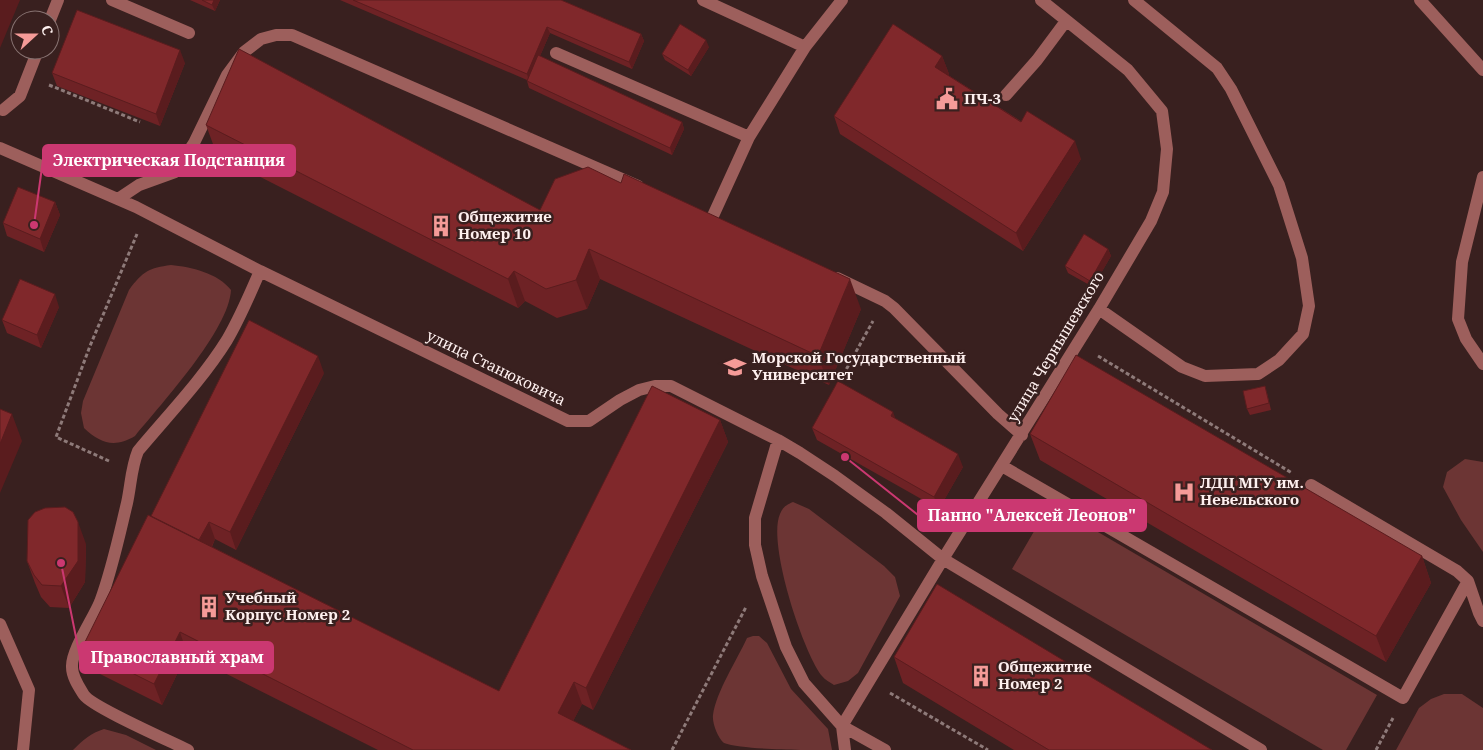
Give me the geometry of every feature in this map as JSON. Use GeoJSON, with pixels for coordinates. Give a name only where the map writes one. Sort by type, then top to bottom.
{"type":"FeatureCollection","features":[{"type":"Feature","properties":{"kind":"lane"},"geometry":{"type":"LineString","coordinates":[[112,0],[189,33]]}},
{"type":"Feature","properties":{"kind":"lane"},"geometry":{"type":"LineString","coordinates":[[703,0],[806,47]]}},
{"type":"Feature","properties":{"kind":"lane"},"geometry":{"type":"LineString","coordinates":[[712,218],[749,137],[806,47],[842,0]]}},
{"type":"Feature","properties":{"kind":"lane","name":"улица Чернышевского"},"geometry":{"type":"LineString","coordinates":[[842,726],[943,559],[1078,344],[1151,221],[1163,192],[1167,150],[1162,111],[1128,70],[1041,0]]}},
{"type":"Feature","properties":{"kind":"lane"},"geometry":{"type":"LineString","coordinates":[[1099,309],[1182,367],[1205,376],[1258,374],[1278,360],[1303,334],[1309,306],[1302,258],[1279,185],[1231,89],[1217,68],[1134,0]]}},
{"type":"Feature","properties":{"kind":"lane"},"geometry":{"type":"LineString","coordinates":[[1420,0],[1483,70]]}},
{"type":"Feature","properties":{"kind":"lane"},"geometry":{"type":"LineString","coordinates":[[1006,95],[1037,60],[1066,21]]}},
{"type":"Feature","properties":{"kind":"lane"},"geometry":{"type":"LineString","coordinates":[[118,199],[140,185],[175,172],[194,143],[227,75],[244,52],[261,39],[276,35],[292,35],[648,190]]}},
{"type":"Feature","properties":{"kind":"lane"},"geometry":{"type":"LineString","coordinates":[[556,53],[749,137]]}},
{"type":"Feature","properties":{"kind":"lane"},"geometry":{"type":"LineString","coordinates":[[3,110],[20,96],[34,60]]}},
{"type":"Feature","properties":{"kind":"lane","name":"улица Станюковича"},"geometry":{"type":"LineString","coordinates":[[0,148],[118,199],[260,271],[568,421],[589,421],[620,400],[640,390],[655,386],[671,386],[800,453],[886,513],[943,559],[1261,750]]}},
{"type":"Feature","properties":{"kind":"lane"},"geometry":{"type":"LineString","coordinates":[[1482,183],[1462,262],[1458,319],[1466,339],[1483,364]]}},
{"type":"Feature","properties":{"kind":"lane"},"geometry":{"type":"LineString","coordinates":[[188,750],[85,697],[72,668],[76,649],[100,602],[119,537],[132,464],[138,451],[226,341],[239,319],[260,271]]}},
{"type":"Feature","properties":{"kind":"lane"},"geometry":{"type":"LineString","coordinates":[[824,272],[885,301],[905,318],[998,414],[1022,434]]}},
{"type":"Feature","properties":{"kind":"lane"},"geometry":{"type":"LineString","coordinates":[[778,440],[755,518],[755,546],[762,576],[786,647],[804,683],[842,726],[885,750]]}},
{"type":"Feature","properties":{"kind":"lane"},"geometry":{"type":"LineString","coordinates":[[1002,466],[1403,698],[1468,580]]}},
{"type":"Feature","properties":{"kind":"lane"},"geometry":{"type":"LineString","coordinates":[[1311,485],[1457,571],[1468,580],[1478,613],[1483,621]]}},
{"type":"Feature","properties":{"kind":"lane"},"geometry":{"type":"LineString","coordinates":[[0,624],[29,690],[23,750]]}},
{"type":"Feature","properties":{"kind":"lane"},"geometry":{"type":"LineString","coordinates":[[842,726],[845,750]]}},
{"type":"Feature","properties":{"kind":"path"},"geometry":{"type":"LineString","coordinates":[[28,77],[140,122]]}},
{"type":"Feature","properties":{"kind":"path"},"geometry":{"type":"LineString","coordinates":[[132,471],[56,437],[90,346],[147,213]]}},
{"type":"Feature","properties":{"kind":"path"},"geometry":{"type":"LineString","coordinates":[[836,387],[885,301]]}},
{"type":"Feature","properties":{"kind":"path"},"geometry":{"type":"LineString","coordinates":[[1078,344],[1311,485]]}},
{"type":"Feature","properties":{"kind":"path"},"geometry":{"type":"LineString","coordinates":[[672,750],[762,576]]}},
{"type":"Feature","properties":{"kind":"path"},"geometry":{"type":"LineString","coordinates":[[870,682],[988,750]]}},
{"type":"Feature","properties":{"kind":"path"},"geometry":{"type":"LineString","coordinates":[[1376,750],[1403,698]]}},
{"type":"Feature","properties":{"kind":"shaded area"},"geometry":{"type":"Polygon","coordinates":[[[171,265],[204,272],[226,284],[231,290],[227,306],[219,325],[207,345],[177,386],[135,436],[115,443],[102,441],[84,428],[81,413],[83,401],[129,290],[138,278],[152,269],[171,265]]]}},
{"type":"Feature","properties":{"kind":"shaded area"},"geometry":{"type":"Polygon","coordinates":[[[1465,459],[1483,462],[1483,552],[1461,520],[1443,487],[1447,472],[1465,459]]]}},
{"type":"Feature","properties":{"kind":"shaded area"},"geometry":{"type":"Polygon","coordinates":[[[793,502],[809,509],[884,566],[895,577],[900,596],[858,673],[848,681],[834,685],[822,676],[814,663],[797,622],[783,572],[778,548],[777,528],[782,510],[793,502]]]}},
{"type":"Feature","properties":{"kind":"shaded area"},"geometry":{"type":"Polygon","coordinates":[[[1050,504],[1377,695],[1346,750],[1323,750],[1012,569],[1050,504]]]}},
{"type":"Feature","properties":{"kind":"shaded area"},"geometry":{"type":"Polygon","coordinates":[[[759,636],[767,643],[791,689],[828,729],[832,750],[745,747],[724,743],[720,738],[713,722],[718,696],[747,638],[759,636]]]}},
{"type":"Feature","properties":{"kind":"shaded area"},"geometry":{"type":"Polygon","coordinates":[[[1444,694],[1462,694],[1483,708],[1483,750],[1396,750],[1419,708],[1431,699],[1444,694]]]}},
{"type":"Feature","properties":{"kind":"shaded area"},"geometry":{"type":"Polygon","coordinates":[[[104,729],[126,735],[156,750],[73,750],[87,737],[104,729]]]}},
{"type":"Feature","properties":{"kind":"building"},"geometry":{"type":"Polygon","coordinates":[[[202,0],[214,0],[212,5],[202,0]]]}},
{"type":"Feature","properties":{"kind":"building"},"geometry":{"type":"Polygon","coordinates":[[[353,0],[561,0],[641,34],[629,62],[547,27],[527,74],[353,0]]]}},
{"type":"Feature","properties":{"kind":"building"},"geometry":{"type":"Polygon","coordinates":[[[77,10],[180,50],[156,114],[52,73],[57,60],[60,60],[60,53],[77,10]]]}},
{"type":"Feature","properties":{"kind":"building"},"geometry":{"type":"Polygon","coordinates":[[[680,24],[706,40],[688,70],[662,54],[680,24]]]}},
{"type":"Feature","properties":{"kind":"building"},"geometry":{"type":"Polygon","coordinates":[[[893,24],[942,56],[935,67],[1021,122],[1027,111],[1075,141],[1016,233],[834,116],[893,24]]]}},
{"type":"Feature","properties":{"kind":"building","name":"Общежитие Номер 10"},"geometry":{"type":"Polygon","coordinates":[[[239,49],[540,210],[555,179],[588,167],[621,183],[624,174],[850,279],[818,356],[589,249],[576,280],[546,289],[514,271],[508,279],[206,125],[239,49]]]}},
{"type":"Feature","properties":{"kind":"building"},"geometry":{"type":"Polygon","coordinates":[[[538,55],[682,122],[670,148],[527,81],[538,55]]]}},
{"type":"Feature","properties":{"kind":"building"},"geometry":{"type":"Polygon","coordinates":[[[18,187],[55,202],[40,239],[3,223],[18,187]]]}},
{"type":"Feature","properties":{"kind":"building"},"geometry":{"type":"Polygon","coordinates":[[[1084,234],[1108,249],[1090,281],[1065,266],[1084,234]]]}},
{"type":"Feature","properties":{"kind":"building"},"geometry":{"type":"Polygon","coordinates":[[[20,279],[55,294],[37,335],[2,320],[20,279]]]}},
{"type":"Feature","properties":{"kind":"building","name":"Учебный Корпус Номер 2"},"geometry":{"type":"Polygon","coordinates":[[[249,320],[318,356],[230,532],[209,522],[199,540],[151,516],[249,320]]]}},
{"type":"Feature","properties":{"kind":"building","name":"ЛДЦ МГУ им. Невельского"},"geometry":{"type":"Polygon","coordinates":[[[1076,355],[1422,556],[1376,636],[1030,434],[1076,355]]]}},
{"type":"Feature","properties":{"kind":"building"},"geometry":{"type":"Polygon","coordinates":[[[838,381],[893,412],[891,416],[958,454],[934,497],[812,428],[838,381]]]}},
{"type":"Feature","properties":{"kind":"building","name":"Учебный Корпус Номер 2"},"geometry":{"type":"Polygon","coordinates":[[[652,386],[720,420],[586,688],[574,682],[558,713],[631,750],[413,750],[180,632],[154,684],[82,648],[148,515],[499,691],[652,386]]]}},
{"type":"Feature","properties":{"kind":"building"},"geometry":{"type":"Polygon","coordinates":[[[1265,386],[1269,403],[1247,409],[1243,391],[1265,386]]]}},
{"type":"Feature","properties":{"kind":"building"},"geometry":{"type":"Polygon","coordinates":[[[0,409],[12,414],[0,444],[0,409]]]}},
{"type":"Feature","properties":{"kind":"building"},"geometry":{"type":"Polygon","coordinates":[[[65,507],[73,512],[78,522],[78,561],[61,586],[42,585],[27,561],[28,520],[35,512],[45,508],[65,507]]]}},
{"type":"Feature","properties":{"kind":"building","name":"Общежитие Номер 2"},"geometry":{"type":"Polygon","coordinates":[[[937,584],[1212,750],[1049,750],[894,657],[937,584]]]}},
{"type":"Feature","properties":{"kind":"place","name":"ПЧ-3"},"geometry":{"type":"Point","coordinates":[947,99]}},
{"type":"Feature","properties":{"kind":"place","name":"Электрическая Подстанция"},"geometry":{"type":"Point","coordinates":[34,225]}},
{"type":"Feature","properties":{"kind":"place","name":"Общежитие Номер 10"},"geometry":{"type":"Point","coordinates":[441,226]}},
{"type":"Feature","properties":{"kind":"place","name":"Морской Государственный Университет"},"geometry":{"type":"Point","coordinates":[735,367]}},
{"type":"Feature","properties":{"kind":"place","name":"Панно \"Алексей Леонов\""},"geometry":{"type":"Point","coordinates":[845,457]}},
{"type":"Feature","properties":{"kind":"place","name":"ЛДЦ МГУ им. Невельского"},"geometry":{"type":"Point","coordinates":[1184,492]}},
{"type":"Feature","properties":{"kind":"place","name":"Православный храм"},"geometry":{"type":"Point","coordinates":[61,563]}},
{"type":"Feature","properties":{"kind":"place","name":"Учебный Корпус Номер 2"},"geometry":{"type":"Point","coordinates":[209,607]}},
{"type":"Feature","properties":{"kind":"place","name":"Общежитие Номер 2"},"geometry":{"type":"Point","coordinates":[981,676]}}]}
